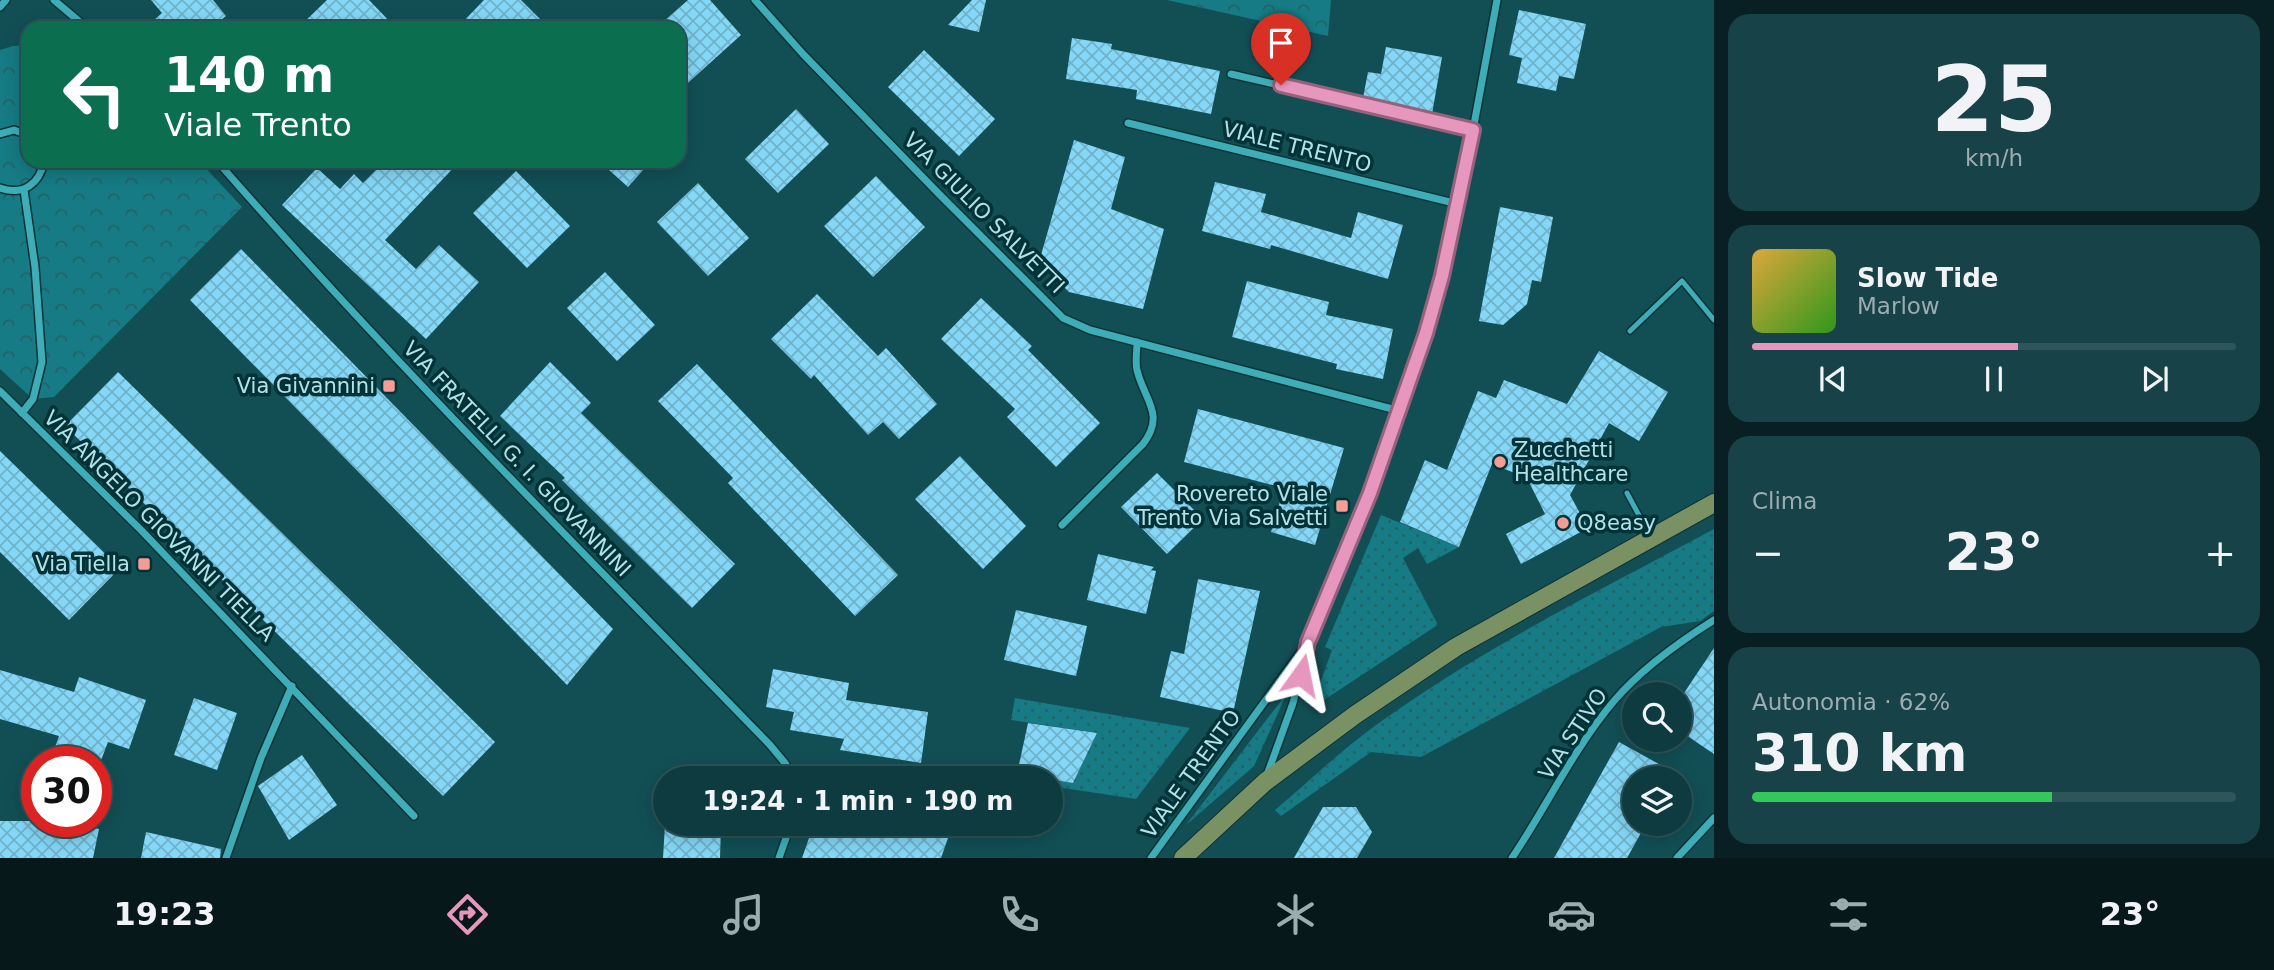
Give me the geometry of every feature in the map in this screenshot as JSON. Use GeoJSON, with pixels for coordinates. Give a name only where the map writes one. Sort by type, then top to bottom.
{"type":"FeatureCollection","features":[{"type":"Feature","properties":{"kind":"main road"},"geometry":{"type":"LineString","coordinates":[[1183,858],[1265,782],[1355,715],[1456,647],[1714,503]]}},
{"type":"Feature","properties":{"kind":"street"},"geometry":{"type":"LineString","coordinates":[[0,8],[6,0]]}},
{"type":"Feature","properties":{"kind":"street"},"geometry":{"type":"LineString","coordinates":[[54,0],[79,21]]}},
{"type":"Feature","properties":{"kind":"street","name":"VIA GIULIO SALVETTI"},"geometry":{"type":"LineString","coordinates":[[755,0],[803,54],[1063,318],[1090,330],[1400,411]]}},
{"type":"Feature","properties":{"kind":"street","name":"VIALE TRENTO"},"geometry":{"type":"LineString","coordinates":[[1265,782],[1293,703],[1308,642],[1370,493],[1435,306],[1473,130],[1497,0]]}},
{"type":"Feature","properties":{"kind":"street"},"geometry":{"type":"LineString","coordinates":[[1231,74],[1473,130]]}},
{"type":"Feature","properties":{"kind":"street","name":"VIALE TRENTO"},"geometry":{"type":"LineString","coordinates":[[1128,123],[1458,204]]}},
{"type":"Feature","properties":{"kind":"street"},"geometry":{"type":"LineString","coordinates":[[0,134],[14,131],[21,133]]}},
{"type":"Feature","properties":{"kind":"street"},"geometry":{"type":"LineString","coordinates":[[0,188],[24,190],[37,181],[43,168]]}},
{"type":"Feature","properties":{"kind":"street","name":"VIA FRATELLI G. I. GIOVANNINI"},"geometry":{"type":"LineString","coordinates":[[223,168],[304,261],[482,451],[770,745],[787,766]]}},
{"type":"Feature","properties":{"kind":"street"},"geometry":{"type":"LineString","coordinates":[[22,413],[33,399],[42,362],[35,267],[24,190]]}},
{"type":"Feature","properties":{"kind":"street"},"geometry":{"type":"LineString","coordinates":[[1062,525],[1151,433],[1154,419],[1152,407],[1136,367],[1138,342]]}},
{"type":"Feature","properties":{"kind":"street","name":"VIA ANGELO GIOVANNI TIELLA"},"geometry":{"type":"LineString","coordinates":[[0,391],[141,530],[414,816]]}},
{"type":"Feature","properties":{"kind":"street","name":"VIA STIVO"},"geometry":{"type":"LineString","coordinates":[[1512,858],[1614,700],[1667,653],[1714,620]]}},
{"type":"Feature","properties":{"kind":"street","name":"VIALE TRENTO"},"geometry":{"type":"LineString","coordinates":[[1151,858],[1308,642]]}},
{"type":"Feature","properties":{"kind":"street"},"geometry":{"type":"LineString","coordinates":[[226,858],[261,758],[292,686]]}},
{"type":"Feature","properties":{"kind":"street"},"geometry":{"type":"LineString","coordinates":[[1677,858],[1714,818]]}},
{"type":"Feature","properties":{"kind":"street"},"geometry":{"type":"LineString","coordinates":[[779,858],[787,836]]}},
{"type":"Feature","properties":{"kind":"lane"},"geometry":{"type":"LineString","coordinates":[[1630,331],[1682,281],[1714,320]]}},
{"type":"Feature","properties":{"kind":"lane"},"geometry":{"type":"LineString","coordinates":[[1627,493],[1652,538]]}},
{"type":"Feature","properties":{"kind":"green space"},"geometry":{"type":"Polygon","coordinates":[[[1167,0],[1331,0],[1328,36],[1167,0]]]}},
{"type":"Feature","properties":{"kind":"green space"},"geometry":{"type":"Polygon","coordinates":[[[21,45],[21,168],[206,168],[242,207],[54,397],[33,399],[0,369],[0,50],[21,45]]]}},
{"type":"Feature","properties":{"kind":"green space"},"geometry":{"type":"Polygon","coordinates":[[[1381,515],[1459,547],[1427,564],[1418,548],[1403,558],[1437,623],[1321,702],[1315,697],[1332,650],[1325,647],[1381,515]]]}},
{"type":"Feature","properties":{"kind":"green space"},"geometry":{"type":"Polygon","coordinates":[[[1714,529],[1714,611],[1700,621],[1661,627],[1421,757],[1371,752],[1281,816],[1275,810],[1368,731],[1451,675],[1538,624],[1714,529]]]}},
{"type":"Feature","properties":{"kind":"green space"},"geometry":{"type":"Polygon","coordinates":[[[1287,693],[1254,766],[1186,825],[1287,693]]]}},
{"type":"Feature","properties":{"kind":"green space"},"geometry":{"type":"Polygon","coordinates":[[[1015,698],[1190,728],[1136,799],[1063,788],[1063,781],[1073,783],[1097,733],[1011,720],[1015,698]]]}},
{"type":"Feature","properties":{"kind":"building"},"geometry":{"type":"Polygon","coordinates":[[[151,0],[213,0],[226,16],[220,21],[153,21],[162,13],[151,0]]]}},
{"type":"Feature","properties":{"kind":"building"},"geometry":{"type":"Polygon","coordinates":[[[327,0],[369,0],[389,21],[305,21],[327,0]]]}},
{"type":"Feature","properties":{"kind":"building"},"geometry":{"type":"Polygon","coordinates":[[[484,0],[521,0],[542,21],[464,21],[484,0]]]}},
{"type":"Feature","properties":{"kind":"building"},"geometry":{"type":"Polygon","coordinates":[[[688,0],[710,0],[741,35],[686,85],[686,21],[664,21],[688,0]]]}},
{"type":"Feature","properties":{"kind":"building"},"geometry":{"type":"Polygon","coordinates":[[[972,0],[986,0],[979,32],[948,25],[972,0]]]}},
{"type":"Feature","properties":{"kind":"building"},"geometry":{"type":"Polygon","coordinates":[[[1519,10],[1586,24],[1574,79],[1559,76],[1556,91],[1517,83],[1522,58],[1509,55],[1519,10]]]}},
{"type":"Feature","properties":{"kind":"building"},"geometry":{"type":"Polygon","coordinates":[[[1072,38],[1112,44],[1111,49],[1220,71],[1211,114],[1136,99],[1137,90],[1066,79],[1072,38]]]}},
{"type":"Feature","properties":{"kind":"building"},"geometry":{"type":"Polygon","coordinates":[[[1386,47],[1442,57],[1432,114],[1363,98],[1368,72],[1381,74],[1386,47]]]}},
{"type":"Feature","properties":{"kind":"building"},"geometry":{"type":"Polygon","coordinates":[[[924,50],[995,119],[959,156],[888,87],[924,50]]]}},
{"type":"Feature","properties":{"kind":"building"},"geometry":{"type":"Polygon","coordinates":[[[796,109],[829,144],[778,193],[745,159],[796,109]]]}},
{"type":"Feature","properties":{"kind":"building"},"geometry":{"type":"Polygon","coordinates":[[[1074,140],[1125,157],[1111,209],[1164,229],[1143,309],[1069,292],[1039,262],[1074,140]]]}},
{"type":"Feature","properties":{"kind":"building"},"geometry":{"type":"Polygon","coordinates":[[[317,168],[340,189],[354,174],[363,183],[378,168],[453,168],[385,240],[416,269],[439,245],[479,282],[426,339],[282,205],[317,168]]]}},
{"type":"Feature","properties":{"kind":"building"},"geometry":{"type":"Polygon","coordinates":[[[607,168],[645,168],[628,187],[607,168]]]}},
{"type":"Feature","properties":{"kind":"building"},"geometry":{"type":"Polygon","coordinates":[[[516,171],[570,226],[527,268],[473,213],[516,171]]]}},
{"type":"Feature","properties":{"kind":"building"},"geometry":{"type":"Polygon","coordinates":[[[876,176],[925,227],[873,277],[824,226],[876,176]]]}},
{"type":"Feature","properties":{"kind":"building"},"geometry":{"type":"Polygon","coordinates":[[[1215,182],[1266,194],[1261,212],[1351,238],[1358,212],[1403,225],[1388,279],[1271,245],[1270,249],[1202,231],[1215,182]]]}},
{"type":"Feature","properties":{"kind":"building"},"geometry":{"type":"Polygon","coordinates":[[[698,183],[749,238],[708,276],[657,222],[698,183]]]}},
{"type":"Feature","properties":{"kind":"building"},"geometry":{"type":"Polygon","coordinates":[[[1500,207],[1553,217],[1541,282],[1532,280],[1527,304],[1503,325],[1479,321],[1500,207]]]}},
{"type":"Feature","properties":{"kind":"building"},"geometry":{"type":"Polygon","coordinates":[[[241,249],[613,629],[567,685],[190,300],[241,249]]]}},
{"type":"Feature","properties":{"kind":"building"},"geometry":{"type":"Polygon","coordinates":[[[605,272],[655,325],[617,361],[567,308],[605,272]]]}},
{"type":"Feature","properties":{"kind":"building"},"geometry":{"type":"Polygon","coordinates":[[[1247,281],[1329,302],[1326,315],[1393,329],[1383,379],[1336,369],[1337,364],[1232,337],[1247,281]]]}},
{"type":"Feature","properties":{"kind":"building"},"geometry":{"type":"Polygon","coordinates":[[[817,294],[878,356],[886,348],[937,404],[899,439],[883,422],[868,435],[814,375],[811,379],[771,339],[817,294]]]}},
{"type":"Feature","properties":{"kind":"building"},"geometry":{"type":"Polygon","coordinates":[[[981,298],[1032,346],[1028,350],[1100,423],[1056,467],[1007,417],[1015,409],[941,339],[981,298]]]}},
{"type":"Feature","properties":{"kind":"building"},"geometry":{"type":"Polygon","coordinates":[[[1599,351],[1668,392],[1639,441],[1609,423],[1570,495],[1588,528],[1521,564],[1506,534],[1545,514],[1527,478],[1492,464],[1459,547],[1400,522],[1425,460],[1447,470],[1478,391],[1496,398],[1504,380],[1567,404],[1599,351]]]}},
{"type":"Feature","properties":{"kind":"building"},"geometry":{"type":"Polygon","coordinates":[[[550,362],[591,403],[581,413],[735,564],[692,608],[562,480],[565,478],[500,416],[550,362]]]}},
{"type":"Feature","properties":{"kind":"building"},"geometry":{"type":"Polygon","coordinates":[[[697,364],[898,575],[855,616],[728,483],[733,478],[658,401],[697,364]]]}},
{"type":"Feature","properties":{"kind":"building"},"geometry":{"type":"Polygon","coordinates":[[[118,372],[495,742],[443,796],[65,426],[118,372]]]}},
{"type":"Feature","properties":{"kind":"building"},"geometry":{"type":"Polygon","coordinates":[[[1198,409],[1344,448],[1315,545],[1271,532],[1284,488],[1184,462],[1198,409]]]}},
{"type":"Feature","properties":{"kind":"building"},"geometry":{"type":"Polygon","coordinates":[[[0,451],[120,568],[69,620],[0,552],[0,451]]]}},
{"type":"Feature","properties":{"kind":"building"},"geometry":{"type":"Polygon","coordinates":[[[960,456],[1026,526],[983,569],[915,499],[960,456]]]}},
{"type":"Feature","properties":{"kind":"building"},"geometry":{"type":"Polygon","coordinates":[[[1157,473],[1203,519],[1167,554],[1121,507],[1157,473]]]}},
{"type":"Feature","properties":{"kind":"building"},"geometry":{"type":"Polygon","coordinates":[[[1098,554],[1154,567],[1151,570],[1156,571],[1146,614],[1087,600],[1098,554]]]}},
{"type":"Feature","properties":{"kind":"building"},"geometry":{"type":"Polygon","coordinates":[[[1198,579],[1260,591],[1233,713],[1160,697],[1171,651],[1184,654],[1198,579]]]}},
{"type":"Feature","properties":{"kind":"building"},"geometry":{"type":"Polygon","coordinates":[[[1016,610],[1087,626],[1076,676],[1004,660],[1016,610]]]}},
{"type":"Feature","properties":{"kind":"building"},"geometry":{"type":"Polygon","coordinates":[[[1714,648],[1714,754],[1692,739],[1691,682],[1714,648]]]}},
{"type":"Feature","properties":{"kind":"building"},"geometry":{"type":"Polygon","coordinates":[[[773,669],[849,683],[846,700],[928,712],[921,763],[840,750],[844,739],[790,730],[794,712],[766,707],[773,669]]]}},
{"type":"Feature","properties":{"kind":"building"},"geometry":{"type":"Polygon","coordinates":[[[0,670],[74,692],[79,677],[146,700],[129,749],[108,742],[106,746],[55,746],[59,736],[0,719],[0,670]]]}},
{"type":"Feature","properties":{"kind":"building"},"geometry":{"type":"Polygon","coordinates":[[[194,698],[237,713],[217,770],[174,755],[194,698]]]}},
{"type":"Feature","properties":{"kind":"building"},"geometry":{"type":"Polygon","coordinates":[[[1028,723],[1097,733],[1073,783],[1063,781],[1063,766],[1019,766],[1028,723]]]}},
{"type":"Feature","properties":{"kind":"building"},"geometry":{"type":"Polygon","coordinates":[[[1619,742],[1622,744],[1622,752],[1637,752],[1662,766],[1622,766],[1622,836],[1639,836],[1627,858],[1554,858],[1619,742]]]}},
{"type":"Feature","properties":{"kind":"building"},"geometry":{"type":"Polygon","coordinates":[[[302,755],[337,805],[289,840],[258,786],[302,755]]]}},
{"type":"Feature","properties":{"kind":"building"},"geometry":{"type":"Polygon","coordinates":[[[1323,807],[1356,807],[1372,832],[1357,858],[1294,858],[1323,807]]]}},
{"type":"Feature","properties":{"kind":"building"},"geometry":{"type":"Polygon","coordinates":[[[0,821],[21,821],[21,837],[97,837],[93,858],[0,858],[0,821]]]}},
{"type":"Feature","properties":{"kind":"building"},"geometry":{"type":"Polygon","coordinates":[[[146,832],[221,849],[220,858],[141,858],[146,832]]]}},
{"type":"Feature","properties":{"kind":"building"},"geometry":{"type":"Polygon","coordinates":[[[664,836],[721,836],[720,858],[663,858],[664,836]]]}},
{"type":"Feature","properties":{"kind":"building"},"geometry":{"type":"Polygon","coordinates":[[[810,836],[949,836],[941,858],[802,858],[810,836]]]}},
{"type":"Feature","properties":{"kind":"place","name":"Via Givannini"},"geometry":{"type":"Point","coordinates":[389,386]}},
{"type":"Feature","properties":{"kind":"place","name":"Zucchetti Healthcare"},"geometry":{"type":"Point","coordinates":[1500,462]}},
{"type":"Feature","properties":{"kind":"place","name":"Rovereto Viale Trento Via Salvetti"},"geometry":{"type":"Point","coordinates":[1342,506]}},
{"type":"Feature","properties":{"kind":"place","name":"Q8easy"},"geometry":{"type":"Point","coordinates":[1563,523]}},
{"type":"Feature","properties":{"kind":"place","name":"Via Tiella"},"geometry":{"type":"Point","coordinates":[144,564]}},
{"type":"Feature","properties":{"kind":"route"},"geometry":{"type":"LineString","coordinates":[[1281,85],[1473,130],[1435,306],[1370,493],[1308,642],[1301,675]]}}]}
